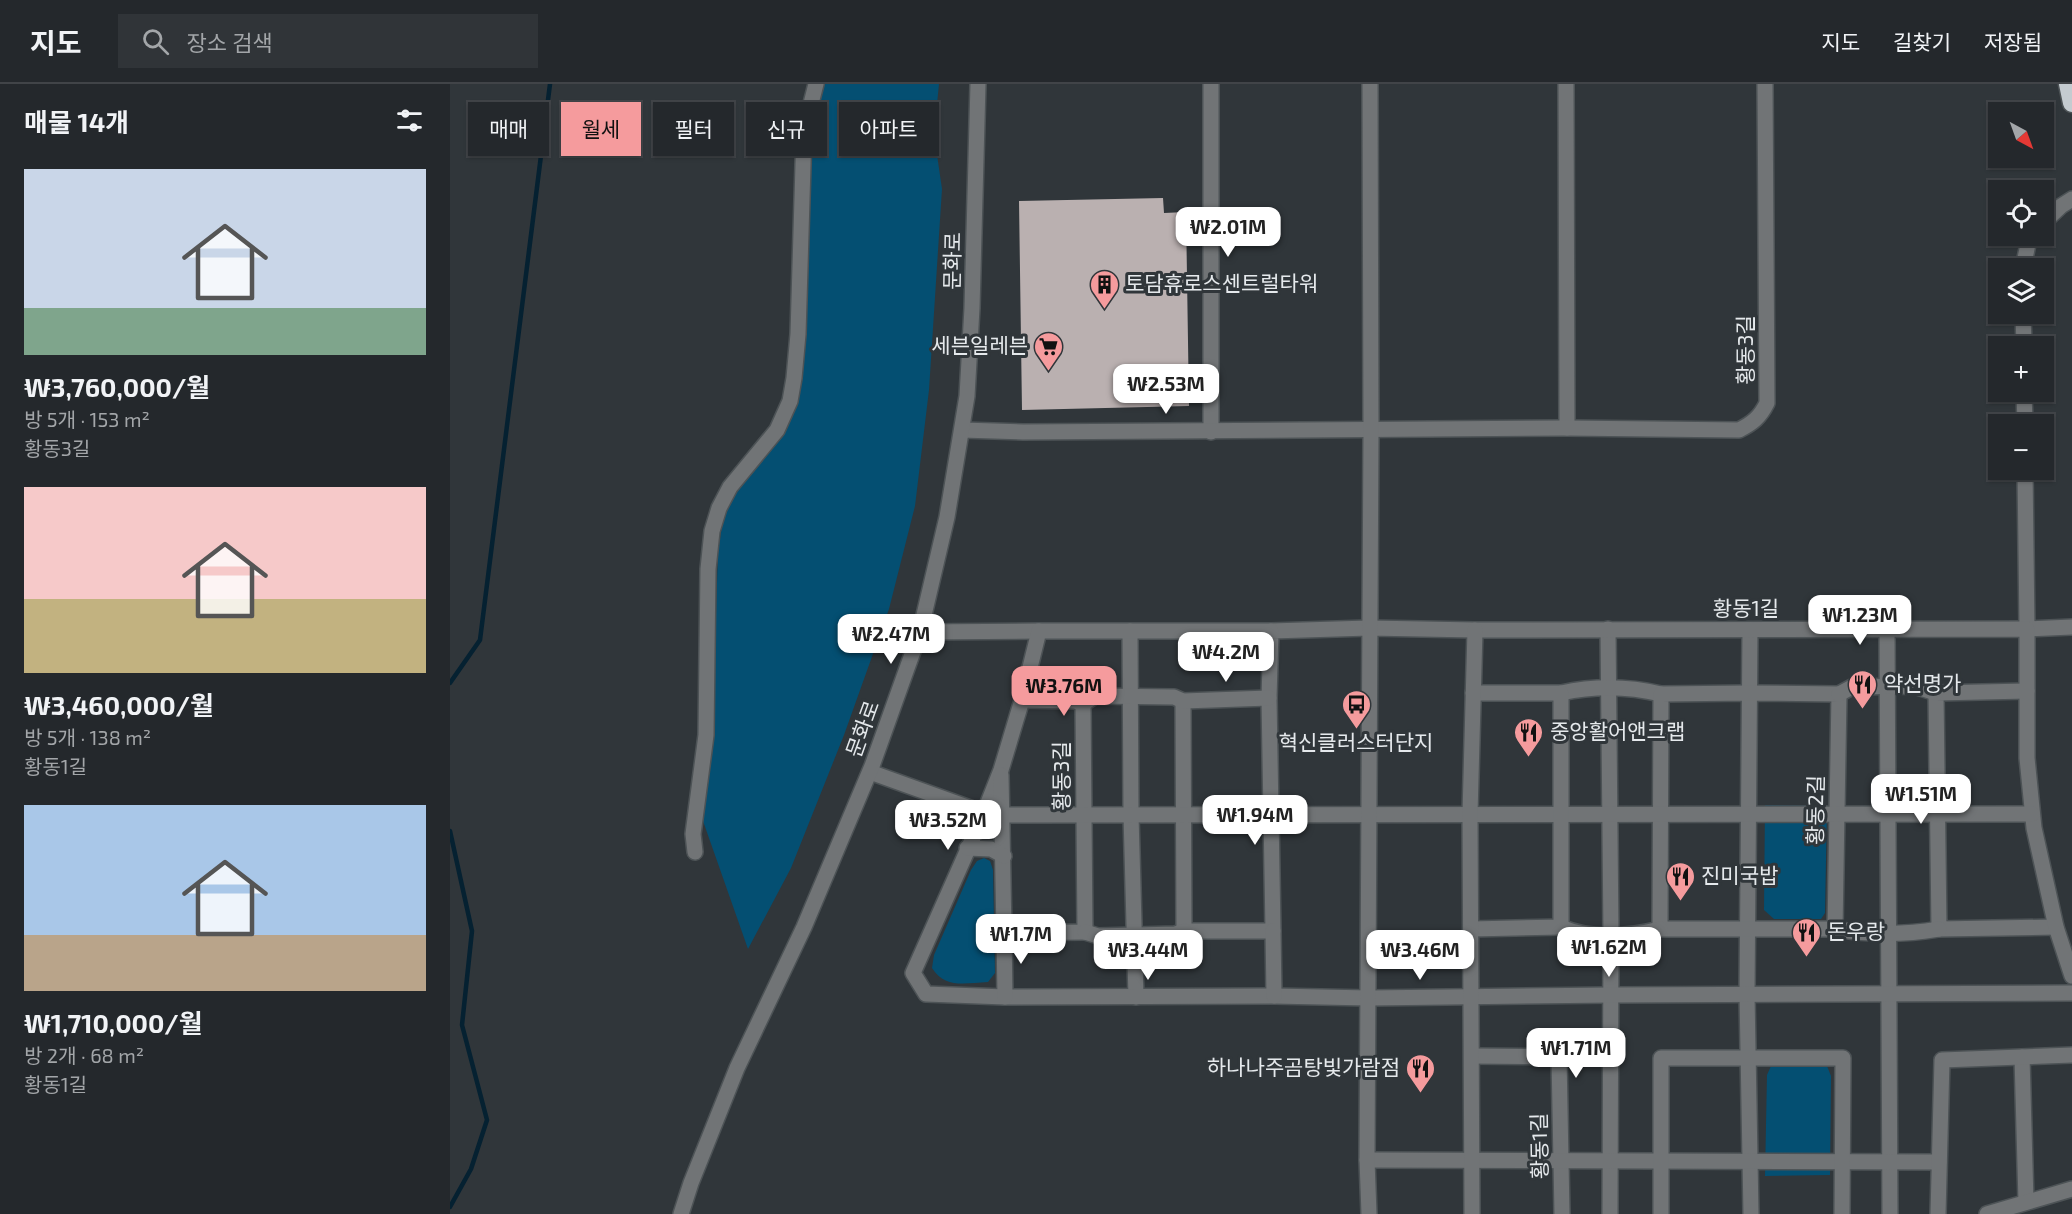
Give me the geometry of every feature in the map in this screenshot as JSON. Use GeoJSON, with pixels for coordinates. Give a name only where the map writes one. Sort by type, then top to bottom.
{"type":"FeatureCollection","features":[{"type":"Feature","properties":{"kind":"highway"},"geometry":{"type":"LineString","coordinates":[[2068,84],[2072,103]]}},
{"type":"Feature","properties":{"kind":"street"},"geometry":{"type":"LineString","coordinates":[[695,852],[693,834],[706,735],[708,568],[712,531],[719,508],[730,487],[777,430],[790,401],[798,334],[804,131],[816,84]]}},
{"type":"Feature","properties":{"kind":"street","name":"문화로"},"geometry":{"type":"LineString","coordinates":[[681,1214],[737,1068],[804,927],[870,772],[920,632],[947,516],[968,396],[978,84]]}},
{"type":"Feature","properties":{"kind":"street"},"geometry":{"type":"LineString","coordinates":[[1211,84],[1211,432]]}},
{"type":"Feature","properties":{"kind":"street"},"geometry":{"type":"LineString","coordinates":[[1369,1214],[1367,1160],[1368,628],[1371,431],[1370,84]]}},
{"type":"Feature","properties":{"kind":"street"},"geometry":{"type":"LineString","coordinates":[[1566,84],[1567,428]]}},
{"type":"Feature","properties":{"kind":"street","name":"황동3길"},"geometry":{"type":"LineString","coordinates":[[962,430],[1023,432],[1567,428],[1739,430],[1761,415],[1767,403],[1765,84]]}},
{"type":"Feature","properties":{"kind":"street"},"geometry":{"type":"LineString","coordinates":[[2054,214],[2072,199]]}},
{"type":"Feature","properties":{"kind":"street"},"geometry":{"type":"LineString","coordinates":[[2025,480],[2027,758],[2032,814],[2056,927],[2072,976]]}},
{"type":"Feature","properties":{"kind":"street","name":"황동1길"},"geometry":{"type":"LineString","coordinates":[[1368,628],[1750,630],[2072,627]]}},
{"type":"Feature","properties":{"kind":"street"},"geometry":{"type":"LineString","coordinates":[[920,632],[1270,631],[1368,628]]}},
{"type":"Feature","properties":{"kind":"street"},"geometry":{"type":"LineString","coordinates":[[1608,629],[1611,935],[1610,1214]]}},
{"type":"Feature","properties":{"kind":"street"},"geometry":{"type":"LineString","coordinates":[[1887,629],[1890,1214]]}},
{"type":"Feature","properties":{"kind":"street"},"geometry":{"type":"LineString","coordinates":[[1472,1214],[1470,814],[1475,630]]}},
{"type":"Feature","properties":{"kind":"street"},"geometry":{"type":"LineString","coordinates":[[1750,630],[1747,995],[1751,1214]]}},
{"type":"Feature","properties":{"kind":"street"},"geometry":{"type":"LineString","coordinates":[[1039,631],[1034,660],[1001,770],[913,973],[926,994],[1005,997],[1369,998],[1611,994],[2072,993]]}},
{"type":"Feature","properties":{"kind":"street"},"geometry":{"type":"LineString","coordinates":[[1130,631],[1131,815],[1136,997]]}},
{"type":"Feature","properties":{"kind":"street"},"geometry":{"type":"LineString","coordinates":[[1270,631],[1274,996]]}},
{"type":"Feature","properties":{"kind":"street"},"geometry":{"type":"LineString","coordinates":[[1473,693],[1560,693],[1580,689],[1638,688],[1661,694],[1839,694],[1852,687],[1914,686],[1936,693],[2027,691]]}},
{"type":"Feature","properties":{"kind":"street"},"geometry":{"type":"LineString","coordinates":[[1560,693],[1561,927]]}},
{"type":"Feature","properties":{"kind":"street"},"geometry":{"type":"LineString","coordinates":[[1936,693],[1939,929]]}},
{"type":"Feature","properties":{"kind":"street"},"geometry":{"type":"LineString","coordinates":[[1660,929],[1661,694]]}},
{"type":"Feature","properties":{"kind":"street","name":"황동2길"},"geometry":{"type":"LineString","coordinates":[[1835,929],[1839,694]]}},
{"type":"Feature","properties":{"kind":"street"},"geometry":{"type":"LineString","coordinates":[[1022,700],[1075,701],[1083,704],[1095,696],[1174,697],[1183,701],[1269,698]]}},
{"type":"Feature","properties":{"kind":"street"},"geometry":{"type":"LineString","coordinates":[[1183,701],[1184,932]]}},
{"type":"Feature","properties":{"kind":"street","name":"황동3길"},"geometry":{"type":"LineString","coordinates":[[1083,704],[1085,932]]}},
{"type":"Feature","properties":{"kind":"street"},"geometry":{"type":"LineString","coordinates":[[1001,770],[1005,997]]}},
{"type":"Feature","properties":{"kind":"street"},"geometry":{"type":"LineString","coordinates":[[870,772],[984,813]]}},
{"type":"Feature","properties":{"kind":"street"},"geometry":{"type":"LineString","coordinates":[[1003,815],[2032,814]]}},
{"type":"Feature","properties":{"kind":"street"},"geometry":{"type":"LineString","coordinates":[[967,848],[991,849],[1004,856]]}},
{"type":"Feature","properties":{"kind":"street"},"geometry":{"type":"LineString","coordinates":[[1471,929],[1561,927],[1576,934],[1611,935],[1660,929],[1835,929],[1862,934],[1915,933],[1939,929],[2056,927]]}},
{"type":"Feature","properties":{"kind":"street"},"geometry":{"type":"LineString","coordinates":[[1004,933],[1085,932],[1098,936],[1273,931]]}},
{"type":"Feature","properties":{"kind":"street"},"geometry":{"type":"LineString","coordinates":[[1938,1214],[1942,1060],[2072,1055]]}},
{"type":"Feature","properties":{"kind":"street","name":"황동1길"},"geometry":{"type":"LineString","coordinates":[[1472,1056],[1559,1057],[1562,1214]]}},
{"type":"Feature","properties":{"kind":"street"},"geometry":{"type":"LineString","coordinates":[[2022,1057],[2026,1202]]}},
{"type":"Feature","properties":{"kind":"street"},"geometry":{"type":"LineString","coordinates":[[1661,1214],[1661,1058],[1843,1058],[1842,1214]]}},
{"type":"Feature","properties":{"kind":"street"},"geometry":{"type":"LineString","coordinates":[[1367,1160],[1939,1162]]}},
{"type":"Feature","properties":{"kind":"street"},"geometry":{"type":"LineString","coordinates":[[1987,1214],[2072,1189]]}},
{"type":"Feature","properties":{"kind":"shaded area"},"geometry":{"type":"Polygon","coordinates":[[[823,84],[939,84],[937,102],[839,102],[839,156],[937,156],[942,189],[929,390],[915,506],[889,609],[844,735],[791,868],[748,949],[703,821],[715,646],[718,552],[724,513],[746,477],[787,429],[799,396],[804,311],[808,156],[827,156],[827,102],[818,102],[823,84]]]}},
{"type":"Feature","properties":{"kind":"shaded area"},"geometry":{"type":"Polygon","coordinates":[[[1765,805],[1827,806],[1825,913],[1821,919],[1774,919],[1764,910],[1765,805]]]}},
{"type":"Feature","properties":{"kind":"shaded area"},"geometry":{"type":"Polygon","coordinates":[[[984,858],[990,861],[993,870],[995,973],[988,982],[964,984],[949,982],[937,975],[932,968],[934,955],[971,870],[977,861],[984,858]]]}},
{"type":"Feature","properties":{"kind":"shaded area"},"geometry":{"type":"Polygon","coordinates":[[[1771,1066],[1827,1066],[1831,1076],[1830,1175],[1765,1176],[1767,1075],[1771,1066]]]}},
{"type":"Feature","properties":{"kind":"building","name":"토담휴로스센트럴타워"},"geometry":{"type":"Polygon","coordinates":[[[1163,198],[1164,213],[1186,212],[1189,406],[1022,410],[1019,201],[1163,198]]]}},
{"type":"Feature","properties":{"kind":"waterway"},"geometry":{"type":"LineString","coordinates":[[450,683],[480,640],[550,84]]}},
{"type":"Feature","properties":{"kind":"waterway"},"geometry":{"type":"LineString","coordinates":[[450,831],[472,931],[462,1025],[487,1120],[471,1169],[450,1207]]}},
{"type":"Feature","properties":{"kind":"place","name":"토담휴로스센트럴타워"},"geometry":{"type":"Point","coordinates":[1104,310]}},
{"type":"Feature","properties":{"kind":"place","name":"세븐일레븐"},"geometry":{"type":"Point","coordinates":[1049,372]}},
{"type":"Feature","properties":{"kind":"place","name":"약선명가"},"geometry":{"type":"Point","coordinates":[1863,710]}},
{"type":"Feature","properties":{"kind":"place","name":"혁신클러스터단지"},"geometry":{"type":"Point","coordinates":[1356,730]}},
{"type":"Feature","properties":{"kind":"place","name":"중앙활어앤크랩"},"geometry":{"type":"Point","coordinates":[1529,758]}},
{"type":"Feature","properties":{"kind":"place","name":"진미국밥"},"geometry":{"type":"Point","coordinates":[1680,902]}},
{"type":"Feature","properties":{"kind":"place","name":"돈우랑"},"geometry":{"type":"Point","coordinates":[1806,958]}},
{"type":"Feature","properties":{"kind":"place","name":"하나나주곰탕빛가람점"},"geometry":{"type":"Point","coordinates":[1421,1094]}}]}
